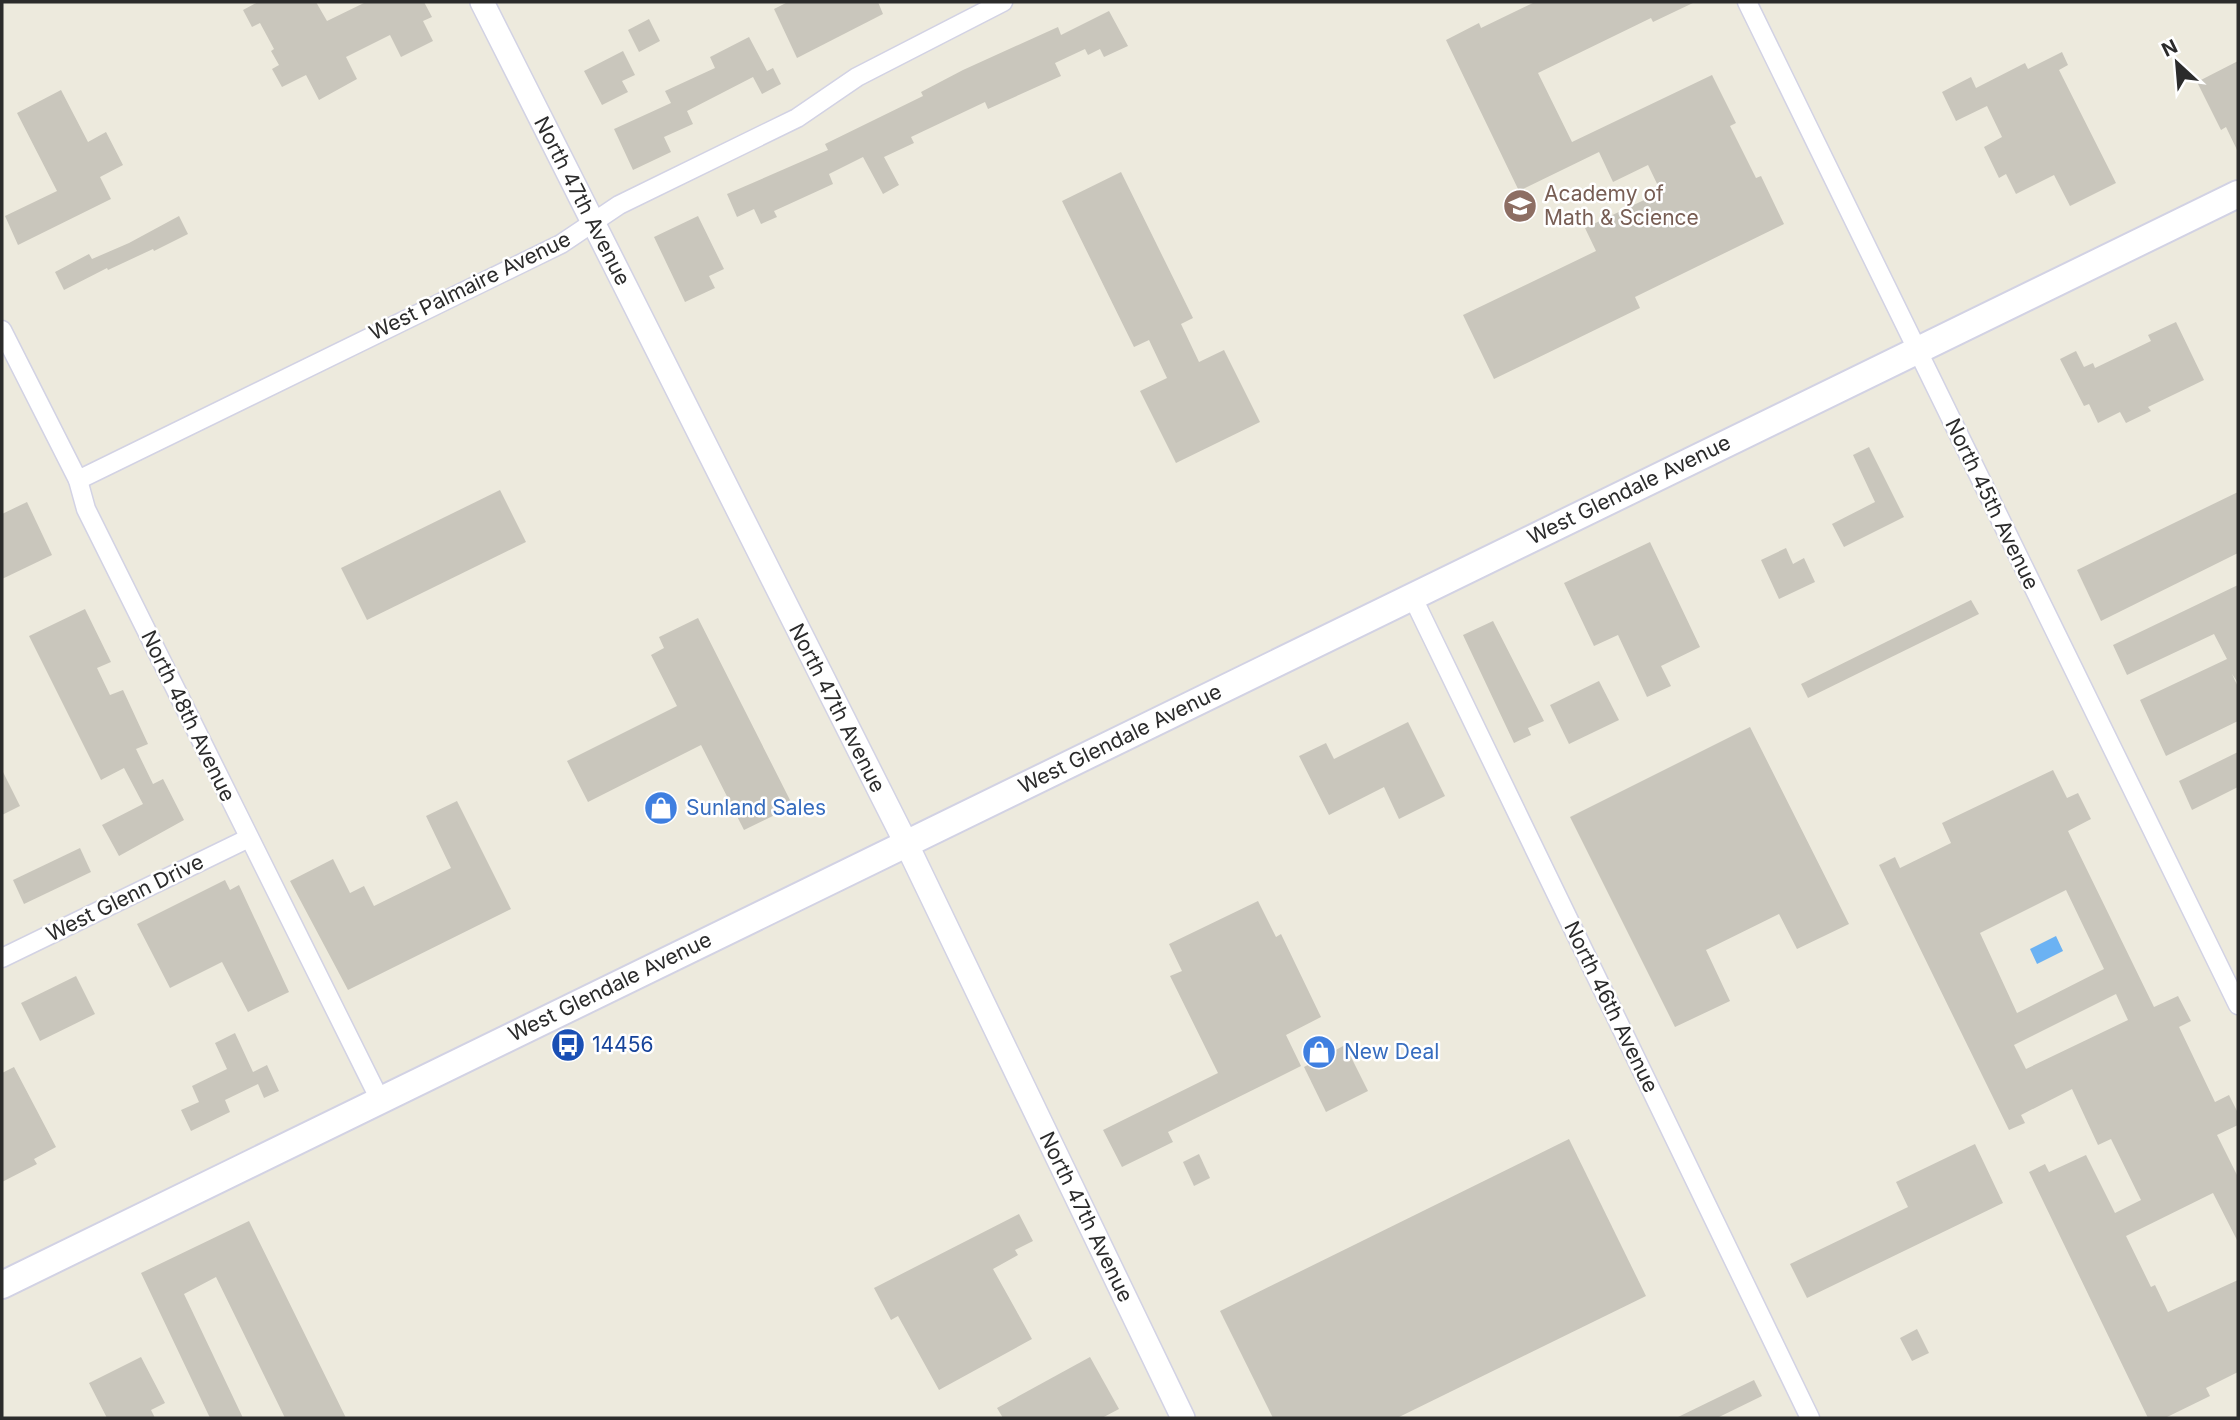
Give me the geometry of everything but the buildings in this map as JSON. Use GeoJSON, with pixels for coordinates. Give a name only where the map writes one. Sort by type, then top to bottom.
{"type":"FeatureCollection","features":[{"type":"Feature","properties":{"kind":"main road","name":"West Glendale Avenue"},"geometry":{"type":"LineString","coordinates":[[2,1285],[2238,194]]}},
{"type":"Feature","properties":{"kind":"street","name":"North 47th Avenue"},"geometry":{"type":"LineString","coordinates":[[482,2],[906,843],[1183,1418]]}},
{"type":"Feature","properties":{"kind":"street","name":"West Palmaire Avenue"},"geometry":{"type":"LineString","coordinates":[[78,480],[561,244],[619,205],[797,118],[857,77],[1003,2]]}},
{"type":"Feature","properties":{"kind":"street","name":"North 45th Avenue"},"geometry":{"type":"LineString","coordinates":[[1746,2],[2238,1005]]}},
{"type":"Feature","properties":{"kind":"street","name":"North 48th Avenue"},"geometry":{"type":"LineString","coordinates":[[2,330],[78,480],[86,509],[380,1100]]}},
{"type":"Feature","properties":{"kind":"street","name":"North 46th Avenue"},"geometry":{"type":"LineString","coordinates":[[1412,596],[1810,1418]]}},
{"type":"Feature","properties":{"kind":"street","name":"West Glenn Drive"},"geometry":{"type":"LineString","coordinates":[[4,953],[248,838]]}},
{"type":"Feature","properties":{"kind":"water"},"geometry":{"type":"Polygon","coordinates":[[[2056,936],[2063,951],[2037,964],[2030,949],[2056,936]]]}},
{"type":"Feature","properties":{"kind":"place","name":"Academy of Math & Science"},"geometry":{"type":"Point","coordinates":[1520,206]}},
{"type":"Feature","properties":{"kind":"place","name":"Sunland Sales"},"geometry":{"type":"Point","coordinates":[661,808]}},
{"type":"Feature","properties":{"kind":"place","name":"14456"},"geometry":{"type":"Point","coordinates":[568,1045]}},
{"type":"Feature","properties":{"kind":"place","name":"New Deal"},"geometry":{"type":"Point","coordinates":[1319,1052]}}]}
